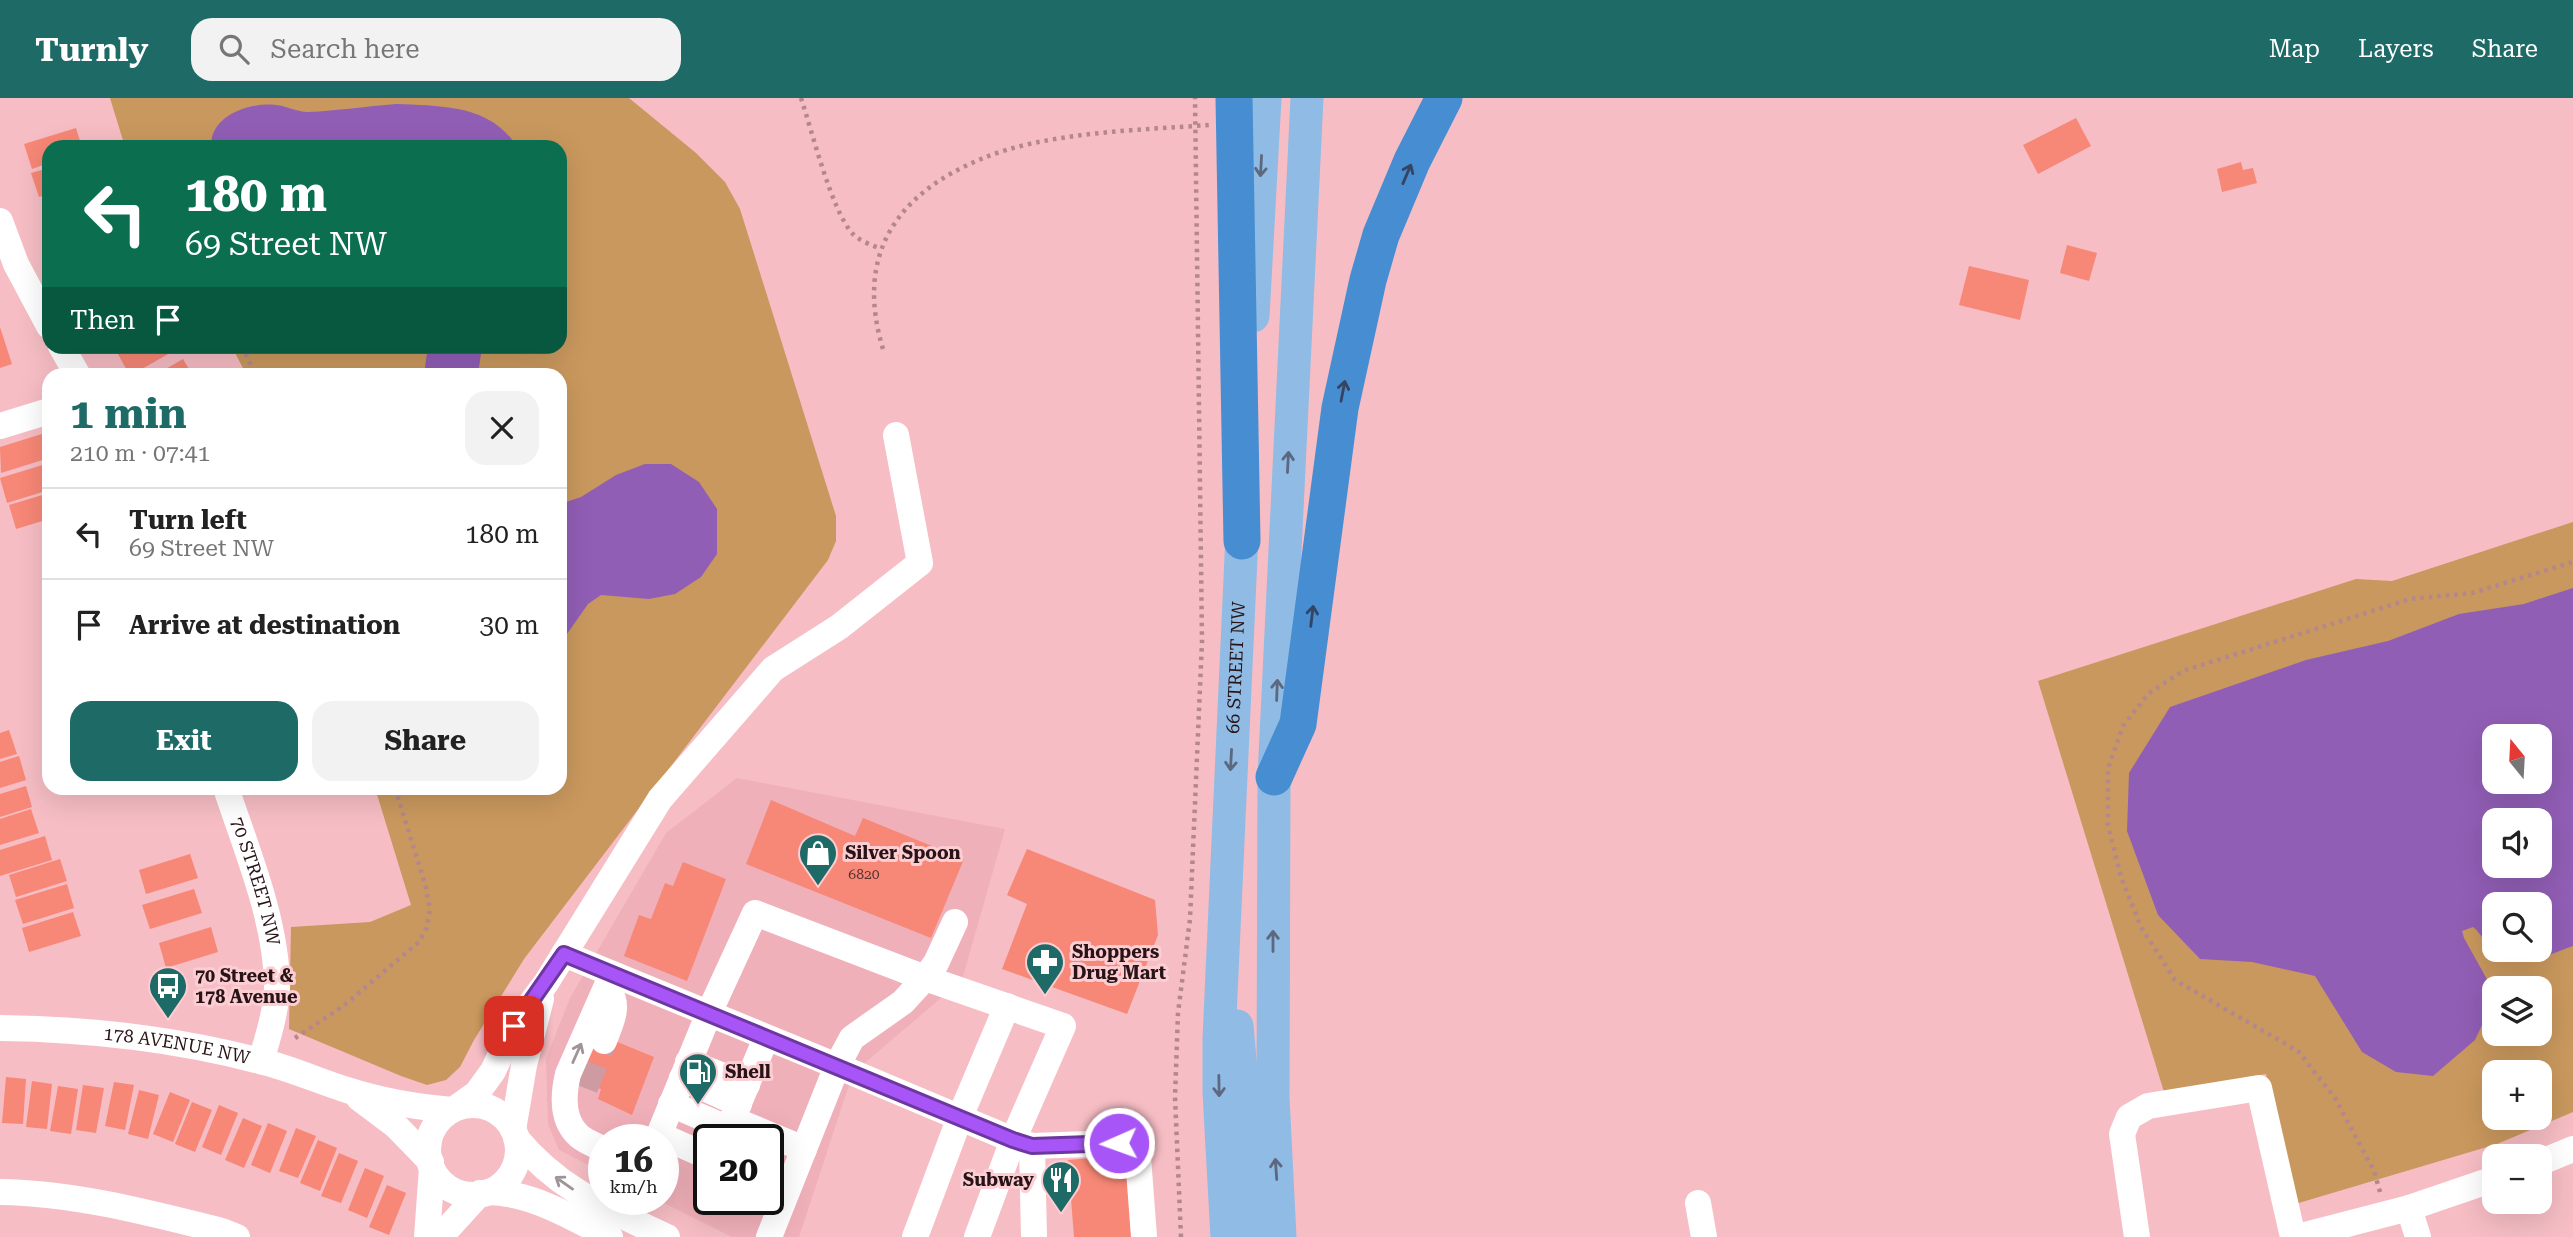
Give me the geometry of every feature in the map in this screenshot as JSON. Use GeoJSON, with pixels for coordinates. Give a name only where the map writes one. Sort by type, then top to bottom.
{"type":"FeatureCollection","features":[{"type":"Feature","properties":{"kind":"highway"},"geometry":{"type":"LineString","coordinates":[[1274,777],[1298,723],[1340,408],[1362,305],[1381,235],[1412,161],[1444,98]]}},
{"type":"Feature","properties":{"kind":"highway"},"geometry":{"type":"LineString","coordinates":[[1234,111],[1241,541]]}},
{"type":"Feature","properties":{"kind":"main road","name":"66 STREET NW"},"geometry":{"type":"LineString","coordinates":[[1227,1237],[1219,1092],[1222,948],[1265,98]]}},
{"type":"Feature","properties":{"kind":"main road"},"geometry":{"type":"LineString","coordinates":[[1280,1237],[1273,1097],[1274,777],[1307,98]]}},
{"type":"Feature","properties":{"kind":"main road"},"geometry":{"type":"LineString","coordinates":[[1222,948],[1241,1055],[1256,1237]]}},
{"type":"Feature","properties":{"kind":"street"},"geometry":{"type":"LineString","coordinates":[[0,221],[8,267],[42,316]]}},
{"type":"Feature","properties":{"kind":"street"},"geometry":{"type":"LineString","coordinates":[[0,426],[42,413]]}},
{"type":"Feature","properties":{"kind":"street"},"geometry":{"type":"LineString","coordinates":[[428,1237],[432,1165],[430,1138],[435,1126],[442,1117],[477,1093],[485,1083],[514,1026],[546,983],[660,799],[773,669],[839,627],[920,563],[896,435]]}},
{"type":"Feature","properties":{"kind":"street","name":"70 STREET NW"},"geometry":{"type":"LineString","coordinates":[[228,795],[264,907],[274,953],[277,988],[261,1061]]}},
{"type":"Feature","properties":{"kind":"street"},"geometry":{"type":"LineString","coordinates":[[663,1124],[709,1013],[755,913],[925,978],[1063,1026],[1023,1143],[976,1237]]}},
{"type":"Feature","properties":{"kind":"street"},"geometry":{"type":"LineString","coordinates":[[768,1232],[837,1066],[852,1038],[903,1002],[925,978],[936,963],[955,922]]}},
{"type":"Feature","properties":{"kind":"street"},"geometry":{"type":"LineString","coordinates":[[564,954],[609,981],[709,1013],[1023,1143],[1119,1143],[1132,1147],[1138,1157],[1144,1237]]}},
{"type":"Feature","properties":{"kind":"street"},"geometry":{"type":"LineString","coordinates":[[604,1041],[615,1009],[609,981]]}},
{"type":"Feature","properties":{"kind":"street"},"geometry":{"type":"LineString","coordinates":[[588,1141],[579,1136],[568,1121],[564,1090],[568,1074],[609,981]]}},
{"type":"Feature","properties":{"kind":"street"},"geometry":{"type":"LineString","coordinates":[[432,1165],[446,1187],[469,1195],[501,1186],[517,1165],[519,1151],[515,1134],[524,1065],[546,983]]}},
{"type":"Feature","properties":{"kind":"street"},"geometry":{"type":"LineString","coordinates":[[915,1237],[960,1117],[1007,1006]]}},
{"type":"Feature","properties":{"kind":"street","name":"178 AVENUE NW"},"geometry":{"type":"LineString","coordinates":[[0,1028],[64,1029],[124,1035],[261,1061],[349,1091],[408,1105],[454,1109]]}},
{"type":"Feature","properties":{"kind":"street"},"geometry":{"type":"LineString","coordinates":[[735,1115],[766,1038]]}},
{"type":"Feature","properties":{"kind":"street"},"geometry":{"type":"LineString","coordinates":[[685,1070],[735,1115],[804,1149]]}},
{"type":"Feature","properties":{"kind":"street"},"geometry":{"type":"LineString","coordinates":[[568,1121],[585,1088]]}},
{"type":"Feature","properties":{"kind":"street"},"geometry":{"type":"LineString","coordinates":[[2137,1237],[2122,1134],[2129,1117],[2148,1106],[2259,1088],[2295,1237],[2398,1211],[2482,1183]]}},
{"type":"Feature","properties":{"kind":"street","name":"178 AVENUE NW"},"geometry":{"type":"LineString","coordinates":[[349,1091],[395,1125],[432,1165]]}},
{"type":"Feature","properties":{"kind":"street"},"geometry":{"type":"LineString","coordinates":[[454,1109],[469,1104],[483,1105],[495,1110],[506,1119],[515,1134],[555,1178],[582,1196],[667,1237]]}},
{"type":"Feature","properties":{"kind":"street"},"geometry":{"type":"LineString","coordinates":[[671,1104],[735,1115]]}},
{"type":"Feature","properties":{"kind":"street"},"geometry":{"type":"LineString","coordinates":[[1023,1143],[1034,1237]]}},
{"type":"Feature","properties":{"kind":"street"},"geometry":{"type":"LineString","coordinates":[[2552,1158],[2573,1149]]}},
{"type":"Feature","properties":{"kind":"street"},"geometry":{"type":"LineString","coordinates":[[0,1192],[124,1207],[237,1237]]}},
{"type":"Feature","properties":{"kind":"street"},"geometry":{"type":"LineString","coordinates":[[440,1237],[484,1192],[523,1196],[564,1213],[610,1237]]}},
{"type":"Feature","properties":{"kind":"street"},"geometry":{"type":"LineString","coordinates":[[1698,1203],[1704,1237]]}},
{"type":"Feature","properties":{"kind":"street"},"geometry":{"type":"LineString","coordinates":[[2398,1211],[2418,1237]]}},
{"type":"Feature","properties":{"kind":"path"},"geometry":{"type":"LineString","coordinates":[[802,98],[843,219],[858,238],[881,249]]}},
{"type":"Feature","properties":{"kind":"path"},"geometry":{"type":"LineString","coordinates":[[1181,1237],[1175,1097],[1178,1013],[1190,919],[1202,629],[1195,98]]}},
{"type":"Feature","properties":{"kind":"path"},"geometry":{"type":"LineString","coordinates":[[883,349],[873,308],[876,261],[901,214],[946,177],[981,159],[1050,141],[1196,126],[1234,111]]}},
{"type":"Feature","properties":{"kind":"path"},"geometry":{"type":"LineString","coordinates":[[2398,1211],[2335,1098],[2298,1051],[2175,979],[2141,928],[2121,877],[2108,825],[2108,768],[2123,726],[2148,694],[2183,671],[2410,599],[2472,593],[2573,562]]}},
{"type":"Feature","properties":{"kind":"path"},"geometry":{"type":"LineString","coordinates":[[295,1038],[342,1007],[419,942],[426,929],[430,910],[425,884],[397,795]]}},
{"type":"Feature","properties":{"kind":"shaded area"},"geometry":{"type":"Polygon","coordinates":[[[110,98],[629,98],[696,153],[725,182],[740,209],[836,516],[836,541],[828,560],[524,959],[460,1067],[446,1080],[427,1085],[289,1029],[291,927],[370,922],[411,905],[377,795],[567,795],[567,368],[243,368],[236,354],[567,354],[567,140],[123,140],[110,98]]]}},
{"type":"Feature","properties":{"kind":"shaded area"},"geometry":{"type":"Polygon","coordinates":[[[396,104],[447,107],[479,115],[493,122],[512,140],[212,140],[224,119],[255,106],[276,105],[308,112],[396,104]]]}},
{"type":"Feature","properties":{"kind":"shaded area"},"geometry":{"type":"Polygon","coordinates":[[[427,354],[481,354],[479,368],[425,368],[427,354]]]}},
{"type":"Feature","properties":{"kind":"shaded area"},"geometry":{"type":"Polygon","coordinates":[[[645,464],[671,464],[699,482],[717,509],[717,554],[701,577],[675,594],[649,599],[601,595],[588,604],[567,634],[567,502],[581,497],[616,475],[645,464]]]}},
{"type":"Feature","properties":{"kind":"shaded area"},"geometry":{"type":"Polygon","coordinates":[[[2573,522],[2573,1112],[2552,1121],[2552,1060],[2482,1060],[2482,1130],[2530,1130],[2497,1144],[2482,1144],[2482,1148],[2292,1205],[2266,1074],[2164,1092],[2038,681],[2356,579],[2392,581],[2573,522]]]}},
{"type":"Feature","properties":{"kind":"shaded area"},"geometry":{"type":"Polygon","coordinates":[[[2573,588],[2573,946],[2552,954],[2552,892],[2482,892],[2482,937],[2473,927],[2462,931],[2485,976],[2482,976],[2482,1025],[2475,1040],[2433,1076],[2396,1072],[2362,1052],[2315,976],[2252,962],[2200,959],[2158,915],[2127,831],[2129,773],[2170,707],[2306,660],[2388,641],[2459,614],[2524,604],[2573,588]]]}},
{"type":"Feature","properties":{"kind":"shaded area"},"geometry":{"type":"Polygon","coordinates":[[[737,778],[1005,829],[962,980],[853,1073],[799,1237],[732,1237],[679,1210],[679,1124],[588,1124],[588,1165],[559,1150],[548,1124],[546,1059],[570,998],[666,833],[737,778]]]}},
{"type":"Feature","properties":{"kind":"building"},"geometry":{"type":"Polygon","coordinates":[[[2076,118],[2091,146],[2038,174],[2023,145],[2076,118]]]}},
{"type":"Feature","properties":{"kind":"building"},"geometry":{"type":"Polygon","coordinates":[[[76,128],[80,140],[42,140],[42,165],[32,169],[24,144],[76,128]]]}},
{"type":"Feature","properties":{"kind":"building"},"geometry":{"type":"Polygon","coordinates":[[[2241,162],[2243,170],[2253,168],[2257,183],[2222,192],[2217,169],[2241,162]]]}},
{"type":"Feature","properties":{"kind":"building"},"geometry":{"type":"Polygon","coordinates":[[[42,170],[42,196],[39,197],[31,173],[42,170]]]}},
{"type":"Feature","properties":{"kind":"building"},"geometry":{"type":"Polygon","coordinates":[[[2067,245],[2097,253],[2089,281],[2060,273],[2067,245]]]}},
{"type":"Feature","properties":{"kind":"building"},"geometry":{"type":"Polygon","coordinates":[[[1969,266],[2029,280],[2020,320],[1959,305],[1969,266]]]}},
{"type":"Feature","properties":{"kind":"building"},"geometry":{"type":"Polygon","coordinates":[[[0,327],[12,364],[0,368],[0,327]]]}},
{"type":"Feature","properties":{"kind":"building"},"geometry":{"type":"Polygon","coordinates":[[[118,354],[168,354],[144,368],[126,368],[118,354]]]}},
{"type":"Feature","properties":{"kind":"building"},"geometry":{"type":"Polygon","coordinates":[[[183,359],[188,368],[167,368],[183,359]]]}},
{"type":"Feature","properties":{"kind":"building"},"geometry":{"type":"Polygon","coordinates":[[[42,434],[42,460],[1,473],[0,447],[42,434]]]}},
{"type":"Feature","properties":{"kind":"building"},"geometry":{"type":"Polygon","coordinates":[[[42,465],[42,492],[7,503],[0,478],[42,465]]]}},
{"type":"Feature","properties":{"kind":"building"},"geometry":{"type":"Polygon","coordinates":[[[42,495],[42,521],[16,529],[9,505],[42,495]]]}},
{"type":"Feature","properties":{"kind":"building"},"geometry":{"type":"Polygon","coordinates":[[[9,730],[17,754],[0,759],[0,733],[9,730]]]}},
{"type":"Feature","properties":{"kind":"building"},"geometry":{"type":"Polygon","coordinates":[[[19,756],[26,780],[0,788],[0,762],[19,756]]]}},
{"type":"Feature","properties":{"kind":"building"},"geometry":{"type":"Polygon","coordinates":[[[26,786],[32,807],[0,817],[0,794],[26,786]]]}},
{"type":"Feature","properties":{"kind":"building"},"geometry":{"type":"Polygon","coordinates":[[[771,800],[855,836],[863,818],[964,859],[931,938],[746,864],[771,800]]]}},
{"type":"Feature","properties":{"kind":"building"},"geometry":{"type":"Polygon","coordinates":[[[31,809],[39,833],[0,845],[0,819],[31,809]]]}},
{"type":"Feature","properties":{"kind":"building"},"geometry":{"type":"Polygon","coordinates":[[[45,836],[52,860],[0,876],[0,850],[45,836]]]}},
{"type":"Feature","properties":{"kind":"building"},"geometry":{"type":"Polygon","coordinates":[[[1027,849],[1155,900],[1158,935],[1127,1014],[1002,969],[1027,904],[1007,895],[1027,849]]]}},
{"type":"Feature","properties":{"kind":"building"},"geometry":{"type":"Polygon","coordinates":[[[190,854],[198,878],[146,894],[139,870],[190,854]]]}},
{"type":"Feature","properties":{"kind":"building"},"geometry":{"type":"Polygon","coordinates":[[[60,859],[67,881],[16,897],[9,875],[60,859]]]}},
{"type":"Feature","properties":{"kind":"building"},"geometry":{"type":"Polygon","coordinates":[[[683,862],[726,879],[687,981],[624,956],[639,915],[651,919],[665,883],[673,886],[683,862]]]}},
{"type":"Feature","properties":{"kind":"building"},"geometry":{"type":"Polygon","coordinates":[[[67,884],[74,908],[23,924],[15,900],[67,884]]]}},
{"type":"Feature","properties":{"kind":"building"},"geometry":{"type":"Polygon","coordinates":[[[194,889],[202,913],[150,929],[142,905],[194,889]]]}},
{"type":"Feature","properties":{"kind":"building"},"geometry":{"type":"Polygon","coordinates":[[[73,912],[81,936],[29,952],[22,928],[73,912]]]}},
{"type":"Feature","properties":{"kind":"building"},"geometry":{"type":"Polygon","coordinates":[[[211,927],[218,952],[166,968],[159,943],[211,927]]]}},
{"type":"Feature","properties":{"kind":"building"},"geometry":{"type":"Polygon","coordinates":[[[598,1034],[654,1057],[632,1115],[598,1099],[601,1089],[578,1082],[598,1034]]]}},
{"type":"Feature","properties":{"kind":"building"},"geometry":{"type":"Polygon","coordinates":[[[6,1077],[26,1079],[23,1124],[2,1123],[6,1077]]]}},
{"type":"Feature","properties":{"kind":"building"},"geometry":{"type":"Polygon","coordinates":[[[32,1081],[52,1084],[47,1129],[26,1127],[32,1081]]]}},
{"type":"Feature","properties":{"kind":"building"},"geometry":{"type":"Polygon","coordinates":[[[114,1082],[134,1085],[125,1130],[105,1126],[114,1082]]]}},
{"type":"Feature","properties":{"kind":"building"},"geometry":{"type":"Polygon","coordinates":[[[83,1085],[104,1088],[96,1133],[76,1130],[83,1085]]]}},
{"type":"Feature","properties":{"kind":"building"},"geometry":{"type":"Polygon","coordinates":[[[58,1086],[78,1089],[71,1134],[50,1131],[58,1086]]]}},
{"type":"Feature","properties":{"kind":"building"},"geometry":{"type":"Polygon","coordinates":[[[139,1090],[159,1095],[148,1139],[128,1134],[139,1090]]]}},
{"type":"Feature","properties":{"kind":"building"},"geometry":{"type":"Polygon","coordinates":[[[170,1092],[190,1100],[173,1142],[153,1134],[170,1092]]]}},
{"type":"Feature","properties":{"kind":"building"},"geometry":{"type":"Polygon","coordinates":[[[192,1102],[212,1110],[195,1152],[175,1144],[192,1102]]]}},
{"type":"Feature","properties":{"kind":"building"},"geometry":{"type":"Polygon","coordinates":[[[219,1105],[238,1113],[221,1155],[202,1147],[219,1105]]]}},
{"type":"Feature","properties":{"kind":"building"},"geometry":{"type":"Polygon","coordinates":[[[243,1118],[262,1126],[244,1168],[225,1160],[243,1118]]]}},
{"type":"Feature","properties":{"kind":"building"},"geometry":{"type":"Polygon","coordinates":[[[268,1123],[287,1131],[270,1173],[251,1165],[268,1123]]]}},
{"type":"Feature","properties":{"kind":"building"},"geometry":{"type":"Polygon","coordinates":[[[296,1128],[316,1136],[298,1178],[279,1171],[296,1128]]]}},
{"type":"Feature","properties":{"kind":"building"},"geometry":{"type":"Polygon","coordinates":[[[318,1140],[337,1148],[320,1191],[300,1183],[318,1140]]]}},
{"type":"Feature","properties":{"kind":"building"},"geometry":{"type":"Polygon","coordinates":[[[339,1153],[358,1161],[341,1203],[321,1196],[339,1153]]]}},
{"type":"Feature","properties":{"kind":"building"},"geometry":{"type":"Polygon","coordinates":[[[1127,1155],[1133,1237],[1074,1237],[1068,1160],[1127,1155]]]}},
{"type":"Feature","properties":{"kind":"building"},"geometry":{"type":"Polygon","coordinates":[[[365,1168],[384,1176],[367,1218],[348,1210],[365,1168]]]}},
{"type":"Feature","properties":{"kind":"building"},"geometry":{"type":"Polygon","coordinates":[[[387,1185],[406,1193],[389,1235],[369,1227],[387,1185]]]}},
{"type":"Feature","properties":{"kind":"tunnel"},"geometry":{"type":"LineString","coordinates":[[585,1088],[604,1041]]}},
{"type":"Feature","properties":{"kind":"place","name":"Silver Spoon"},"geometry":{"type":"Point","coordinates":[818,887]}},
{"type":"Feature","properties":{"kind":"place","name":"Shoppers Drug Mart"},"geometry":{"type":"Point","coordinates":[1045,996]}},
{"type":"Feature","properties":{"kind":"place","name":"70 Street & 178 Avenue"},"geometry":{"type":"Point","coordinates":[168,1020]}},
{"type":"Feature","properties":{"kind":"place","name":"Shell"},"geometry":{"type":"Point","coordinates":[698,1106]}},
{"type":"Feature","properties":{"kind":"place","name":"Subway"},"geometry":{"type":"Point","coordinates":[1061,1214]}},
{"type":"Feature","properties":{"kind":"route"},"geometry":{"type":"LineString","coordinates":[[514,1026],[564,954],[1013,1140],[1032,1146],[1119,1143]]}}]}
